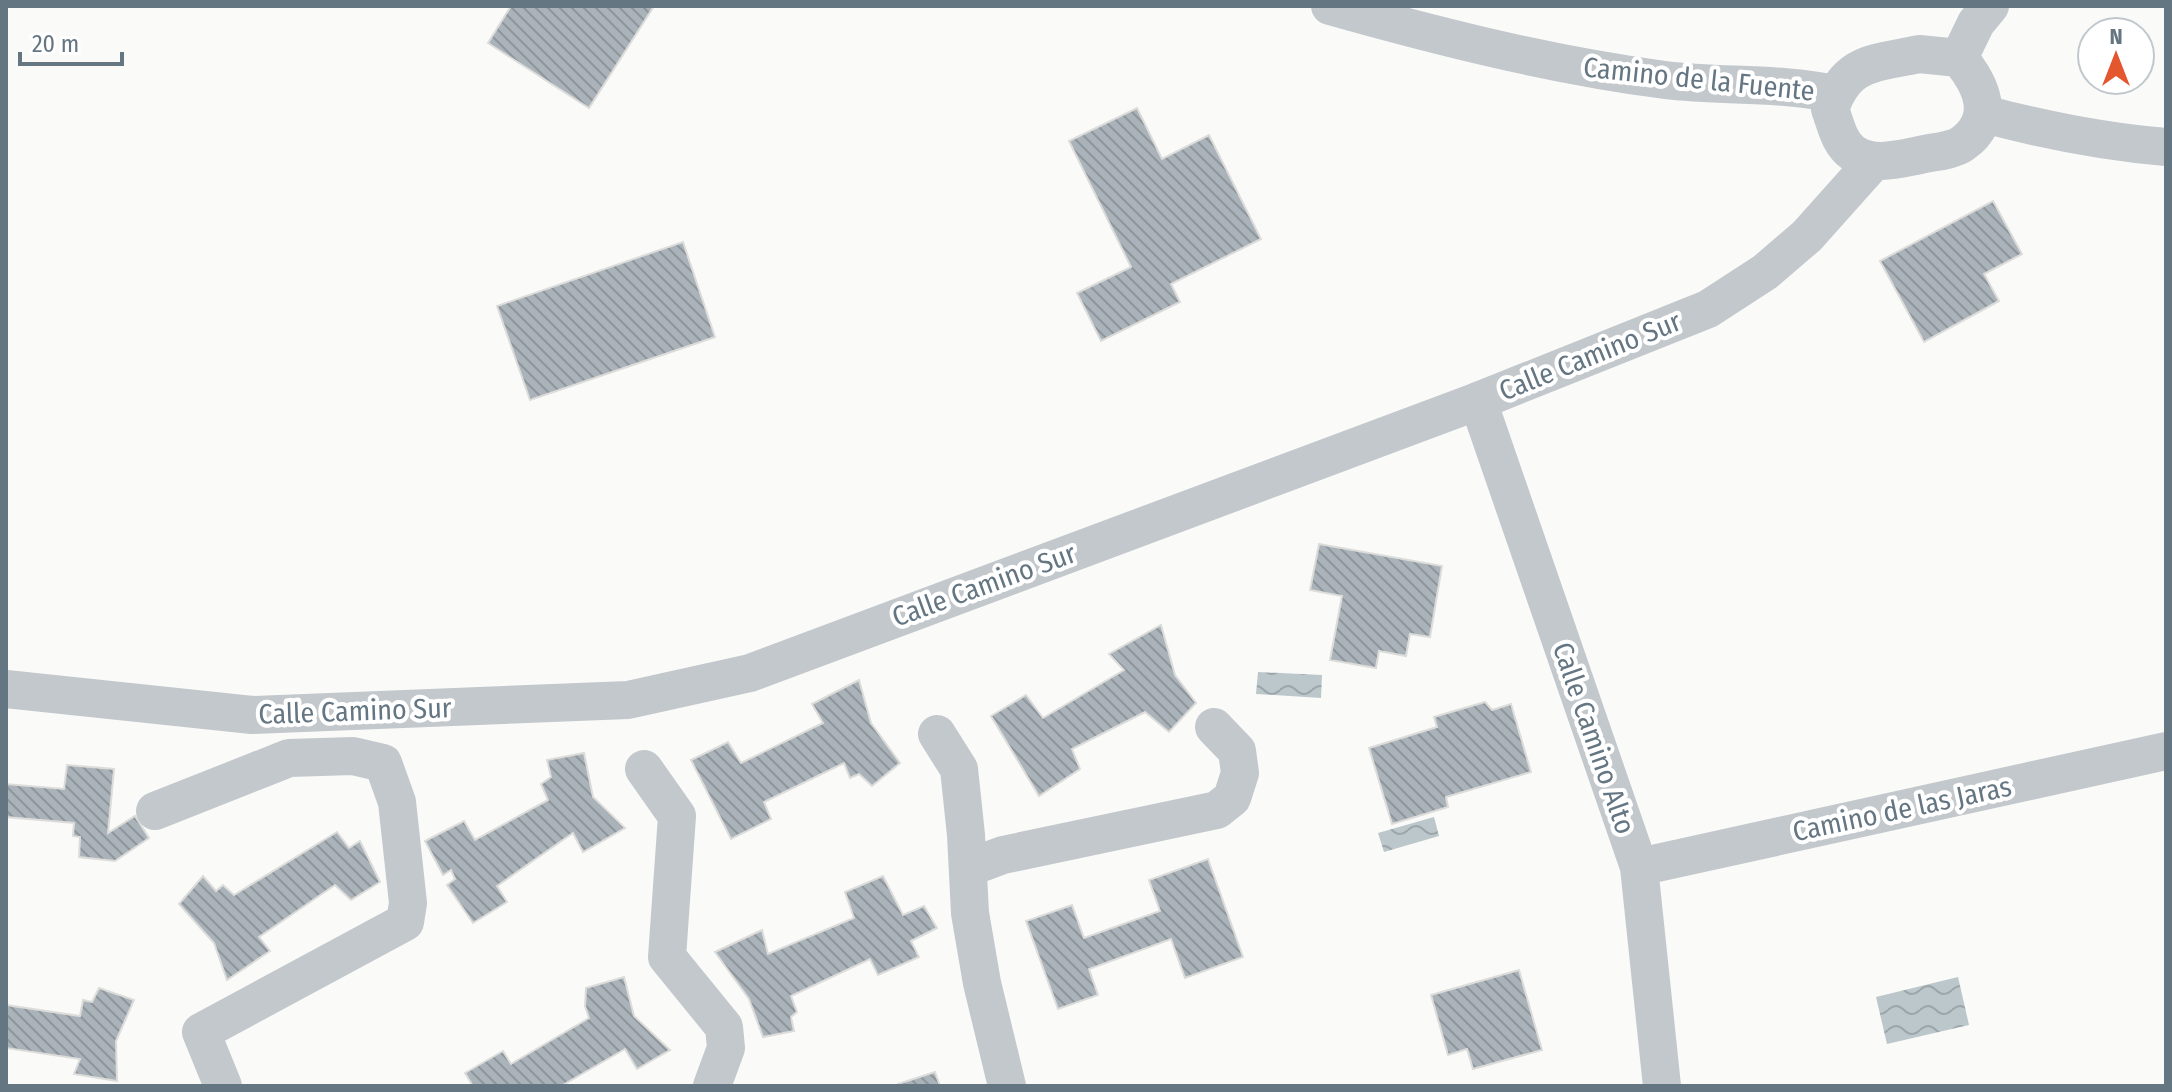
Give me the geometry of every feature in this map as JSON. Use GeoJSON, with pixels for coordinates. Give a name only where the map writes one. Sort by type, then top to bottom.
{"type":"FeatureCollection","features":[{"type":"Feature","properties":{"kind":"street","name":"Camino de la Fuente"},"geometry":{"type":"LineString","coordinates":[[1330,6],[1525,57],[1668,80],[1757,83],[1804,87],[1835,94]]}},
{"type":"Feature","properties":{"kind":"street"},"geometry":{"type":"LineString","coordinates":[[1874,161],[1892,161],[1960,145],[1976,130],[1984,114],[1979,85],[1959,58],[1976,23],[1990,6]]}},
{"type":"Feature","properties":{"kind":"street","name":"Camino de la Fuente"},"geometry":{"type":"LineString","coordinates":[[1874,161],[1854,154],[1841,139],[1830,109],[1843,82],[1859,67],[1919,54],[1959,58]]}},
{"type":"Feature","properties":{"kind":"street"},"geometry":{"type":"LineString","coordinates":[[1984,114],[2047,131],[2110,142],[2166,147]]}},
{"type":"Feature","properties":{"kind":"street","name":"Calle Camino Sur"},"geometry":{"type":"LineString","coordinates":[[6,689],[252,715],[628,700],[750,673],[1478,401],[1708,309],[1765,272],[1807,236],[1874,161]]}},
{"type":"Feature","properties":{"kind":"street","name":"Calle Camino Alto"},"geometry":{"type":"LineString","coordinates":[[1478,401],[1639,867],[1662,1086]]}},
{"type":"Feature","properties":{"kind":"street"},"geometry":{"type":"LineString","coordinates":[[968,868],[1003,855],[1217,810],[1232,798],[1240,773],[1237,751],[1214,727]]}},
{"type":"Feature","properties":{"kind":"street"},"geometry":{"type":"LineString","coordinates":[[937,734],[959,769],[970,913],[982,983],[1007,1086]]}},
{"type":"Feature","properties":{"kind":"street","name":"Camino de las Jaras"},"geometry":{"type":"LineString","coordinates":[[1639,867],[2166,751]]}},
{"type":"Feature","properties":{"kind":"street"},"geometry":{"type":"LineString","coordinates":[[155,811],[289,758],[315,757],[353,756],[383,763],[397,802],[408,903],[405,922],[201,1032],[223,1086]]}},
{"type":"Feature","properties":{"kind":"street"},"geometry":{"type":"LineString","coordinates":[[644,769],[677,816],[667,957],[724,1027],[726,1048],[712,1086]]}},
{"type":"Feature","properties":{"kind":"water"},"geometry":{"type":"Polygon","coordinates":[[[1258,672],[1322,675],[1321,698],[1256,694],[1258,672]]]}},
{"type":"Feature","properties":{"kind":"water"},"geometry":{"type":"Polygon","coordinates":[[[1434,817],[1439,836],[1384,852],[1378,833],[1434,817]]]}},
{"type":"Feature","properties":{"kind":"water"},"geometry":{"type":"Polygon","coordinates":[[[1958,977],[1969,1025],[1887,1044],[1876,997],[1958,977]]]}},
{"type":"Feature","properties":{"kind":"building"},"geometry":{"type":"Polygon","coordinates":[[[511,6],[654,6],[589,108],[488,43],[511,6]]]}},
{"type":"Feature","properties":{"kind":"building"},"geometry":{"type":"Polygon","coordinates":[[[1137,108],[1162,159],[1209,135],[1261,239],[1171,284],[1180,302],[1101,341],[1077,293],[1131,267],[1069,141],[1137,108]]]}},
{"type":"Feature","properties":{"kind":"building"},"geometry":{"type":"Polygon","coordinates":[[[1993,201],[2022,254],[1984,274],[1999,301],[1924,342],[1880,261],[1993,201]]]}},
{"type":"Feature","properties":{"kind":"building"},"geometry":{"type":"Polygon","coordinates":[[[683,242],[715,337],[530,400],[497,306],[683,242]]]}},
{"type":"Feature","properties":{"kind":"building"},"geometry":{"type":"Polygon","coordinates":[[[1319,544],[1442,566],[1430,637],[1410,634],[1406,656],[1379,651],[1376,668],[1330,660],[1342,596],[1310,590],[1319,544]]]}},
{"type":"Feature","properties":{"kind":"building"},"geometry":{"type":"Polygon","coordinates":[[[1161,625],[1175,675],[1196,703],[1169,732],[1145,712],[1072,749],[1080,769],[1039,796],[991,716],[1026,695],[1043,718],[1124,670],[1109,654],[1161,625]]]}},
{"type":"Feature","properties":{"kind":"building"},"geometry":{"type":"Polygon","coordinates":[[[859,680],[871,723],[900,763],[872,786],[859,774],[850,778],[844,763],[764,802],[771,819],[731,839],[691,760],[728,742],[741,763],[823,723],[812,704],[859,680]]]}},
{"type":"Feature","properties":{"kind":"building"},"geometry":{"type":"Polygon","coordinates":[[[1485,702],[1492,710],[1511,704],[1531,772],[1446,797],[1448,807],[1392,824],[1369,748],[1437,727],[1434,717],[1485,702]]]}},
{"type":"Feature","properties":{"kind":"building"},"geometry":{"type":"Polygon","coordinates":[[[584,753],[593,797],[625,828],[583,852],[573,833],[497,886],[507,902],[473,923],[447,885],[455,879],[451,870],[443,875],[425,841],[464,821],[475,840],[548,800],[541,784],[551,777],[547,760],[584,753]]]}},
{"type":"Feature","properties":{"kind":"building"},"geometry":{"type":"Polygon","coordinates":[[[67,765],[114,769],[108,833],[135,816],[149,838],[115,861],[79,857],[80,837],[73,836],[74,823],[6,817],[6,784],[64,789],[67,765]]]}},
{"type":"Feature","properties":{"kind":"building"},"geometry":{"type":"Polygon","coordinates":[[[337,832],[349,848],[360,841],[380,882],[351,900],[335,885],[259,937],[270,951],[227,980],[214,943],[179,904],[203,876],[216,891],[223,885],[234,895],[337,832]]]}},
{"type":"Feature","properties":{"kind":"building"},"geometry":{"type":"Polygon","coordinates":[[[1208,859],[1243,957],[1185,978],[1171,939],[1089,969],[1098,995],[1058,1009],[1026,921],[1072,905],[1084,938],[1160,911],[1149,880],[1208,859]]]}},
{"type":"Feature","properties":{"kind":"building"},"geometry":{"type":"Polygon","coordinates":[[[883,876],[903,915],[924,906],[937,928],[911,941],[919,957],[878,975],[870,959],[791,996],[797,1012],[791,1017],[794,1031],[763,1037],[749,999],[715,952],[762,930],[768,954],[854,918],[845,892],[883,876]]]}},
{"type":"Feature","properties":{"kind":"building"},"geometry":{"type":"Polygon","coordinates":[[[1519,970],[1542,1050],[1473,1069],[1467,1049],[1448,1055],[1431,995],[1519,970]]]}},
{"type":"Feature","properties":{"kind":"building"},"geometry":{"type":"Polygon","coordinates":[[[624,977],[634,1016],[670,1050],[637,1069],[625,1049],[561,1086],[473,1086],[465,1073],[503,1051],[511,1064],[589,1018],[585,1006],[586,988],[624,977]]]}},
{"type":"Feature","properties":{"kind":"building"},"geometry":{"type":"Polygon","coordinates":[[[99,988],[134,1000],[116,1041],[117,1081],[74,1074],[80,1059],[6,1048],[6,1005],[80,1016],[83,1000],[92,1002],[99,988]]]}},
{"type":"Feature","properties":{"kind":"building"},"geometry":{"type":"Polygon","coordinates":[[[935,1072],[940,1086],[898,1086],[898,1084],[935,1072]]]}}]}
